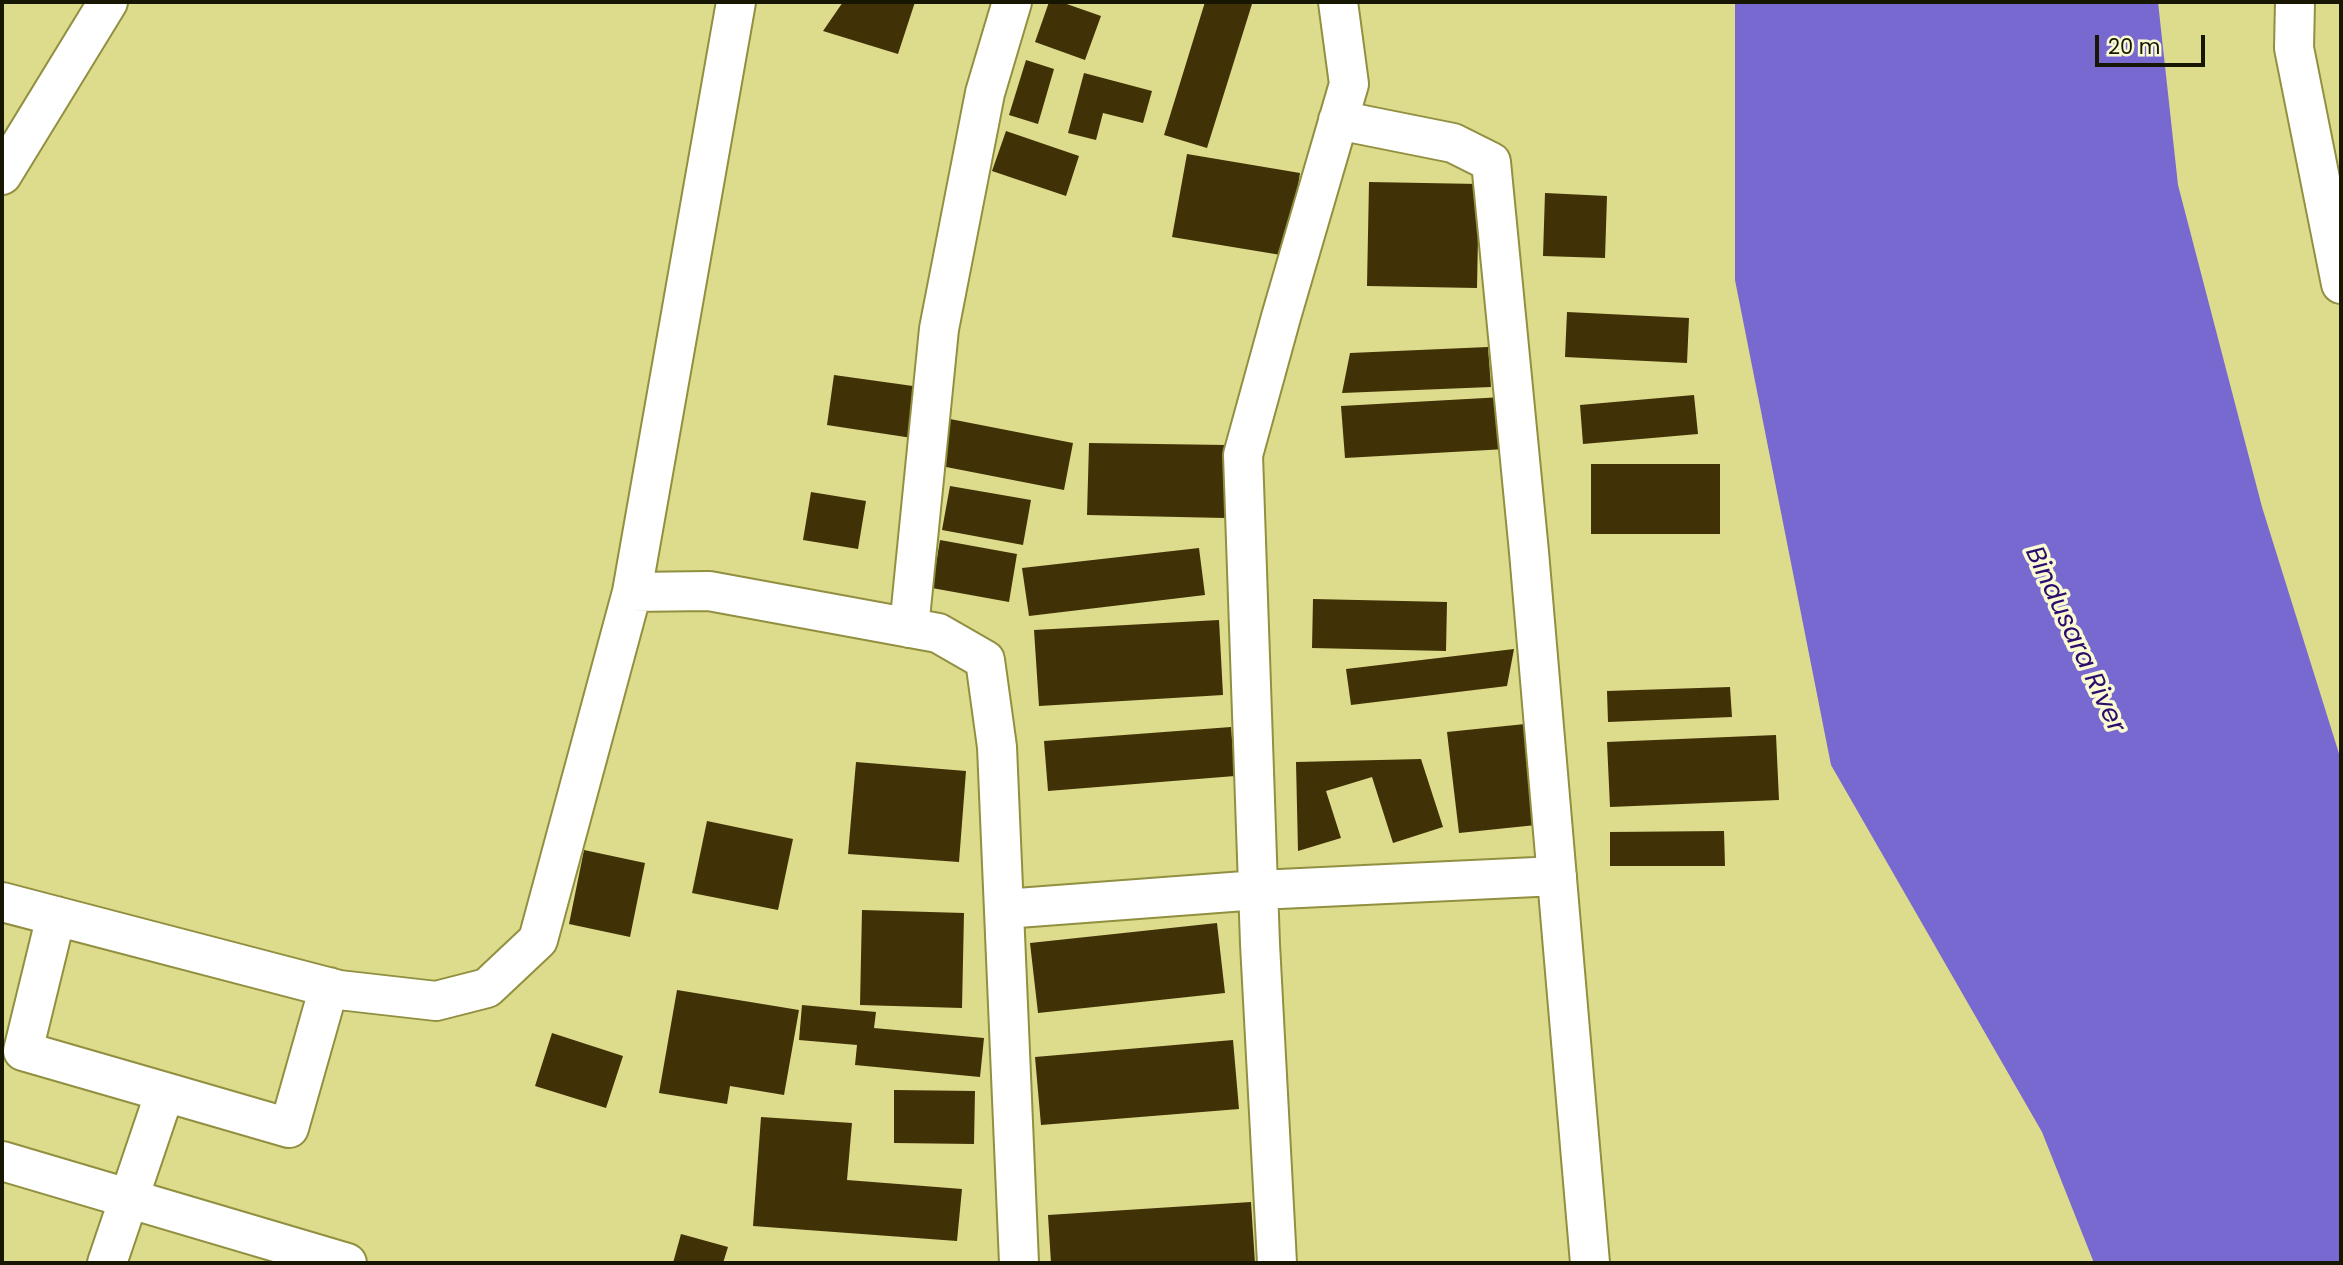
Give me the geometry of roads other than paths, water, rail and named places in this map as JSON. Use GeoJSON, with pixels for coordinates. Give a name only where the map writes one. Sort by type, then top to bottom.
{"type":"FeatureCollection","features":[{"type":"Feature","properties":{"kind":"street"},"geometry":{"type":"LineString","coordinates":[[2,175],[108,2]]}},
{"type":"Feature","properties":{"kind":"street"},"geometry":{"type":"LineString","coordinates":[[2,902],[329,987],[436,1001],[487,988],[538,940],[632,592],[736,2]]}},
{"type":"Feature","properties":{"kind":"street"},"geometry":{"type":"LineString","coordinates":[[909,628],[939,329],[985,93],[1012,2]]}},
{"type":"Feature","properties":{"kind":"street"},"geometry":{"type":"LineString","coordinates":[[1277,1263],[1258,890],[1243,455],[1349,84],[1338,2]]}},
{"type":"Feature","properties":{"kind":"street"},"geometry":{"type":"LineString","coordinates":[[2295,2],[2294,48],[2341,284]]}},
{"type":"Feature","properties":{"kind":"street"},"geometry":{"type":"LineString","coordinates":[[1338,120],[1453,143],[1491,162],[1590,1263]]}},
{"type":"Feature","properties":{"kind":"street"},"geometry":{"type":"LineString","coordinates":[[632,592],[709,591],[938,633],[985,660],[996,747],[1019,1263]]}},
{"type":"Feature","properties":{"kind":"street"},"geometry":{"type":"LineString","coordinates":[[1004,909],[1258,890],[1557,876]]}},
{"type":"Feature","properties":{"kind":"street"},"geometry":{"type":"LineString","coordinates":[[56,916],[23,1051],[289,1128],[329,987]]}},
{"type":"Feature","properties":{"kind":"street"},"geometry":{"type":"LineString","coordinates":[[107,1263],[165,1092]]}},
{"type":"Feature","properties":{"kind":"street"},"geometry":{"type":"LineString","coordinates":[[2,1161],[347,1263]]}},
{"type":"Feature","properties":{"kind":"water","name":"Bindusara River"},"geometry":{"type":"Polygon","coordinates":[[[1735,2],[2158,2],[2178,185],[2262,507],[2341,760],[2341,1263],[2094,1263],[2042,1132],[1831,765],[1735,280],[1735,2]]]}}]}
